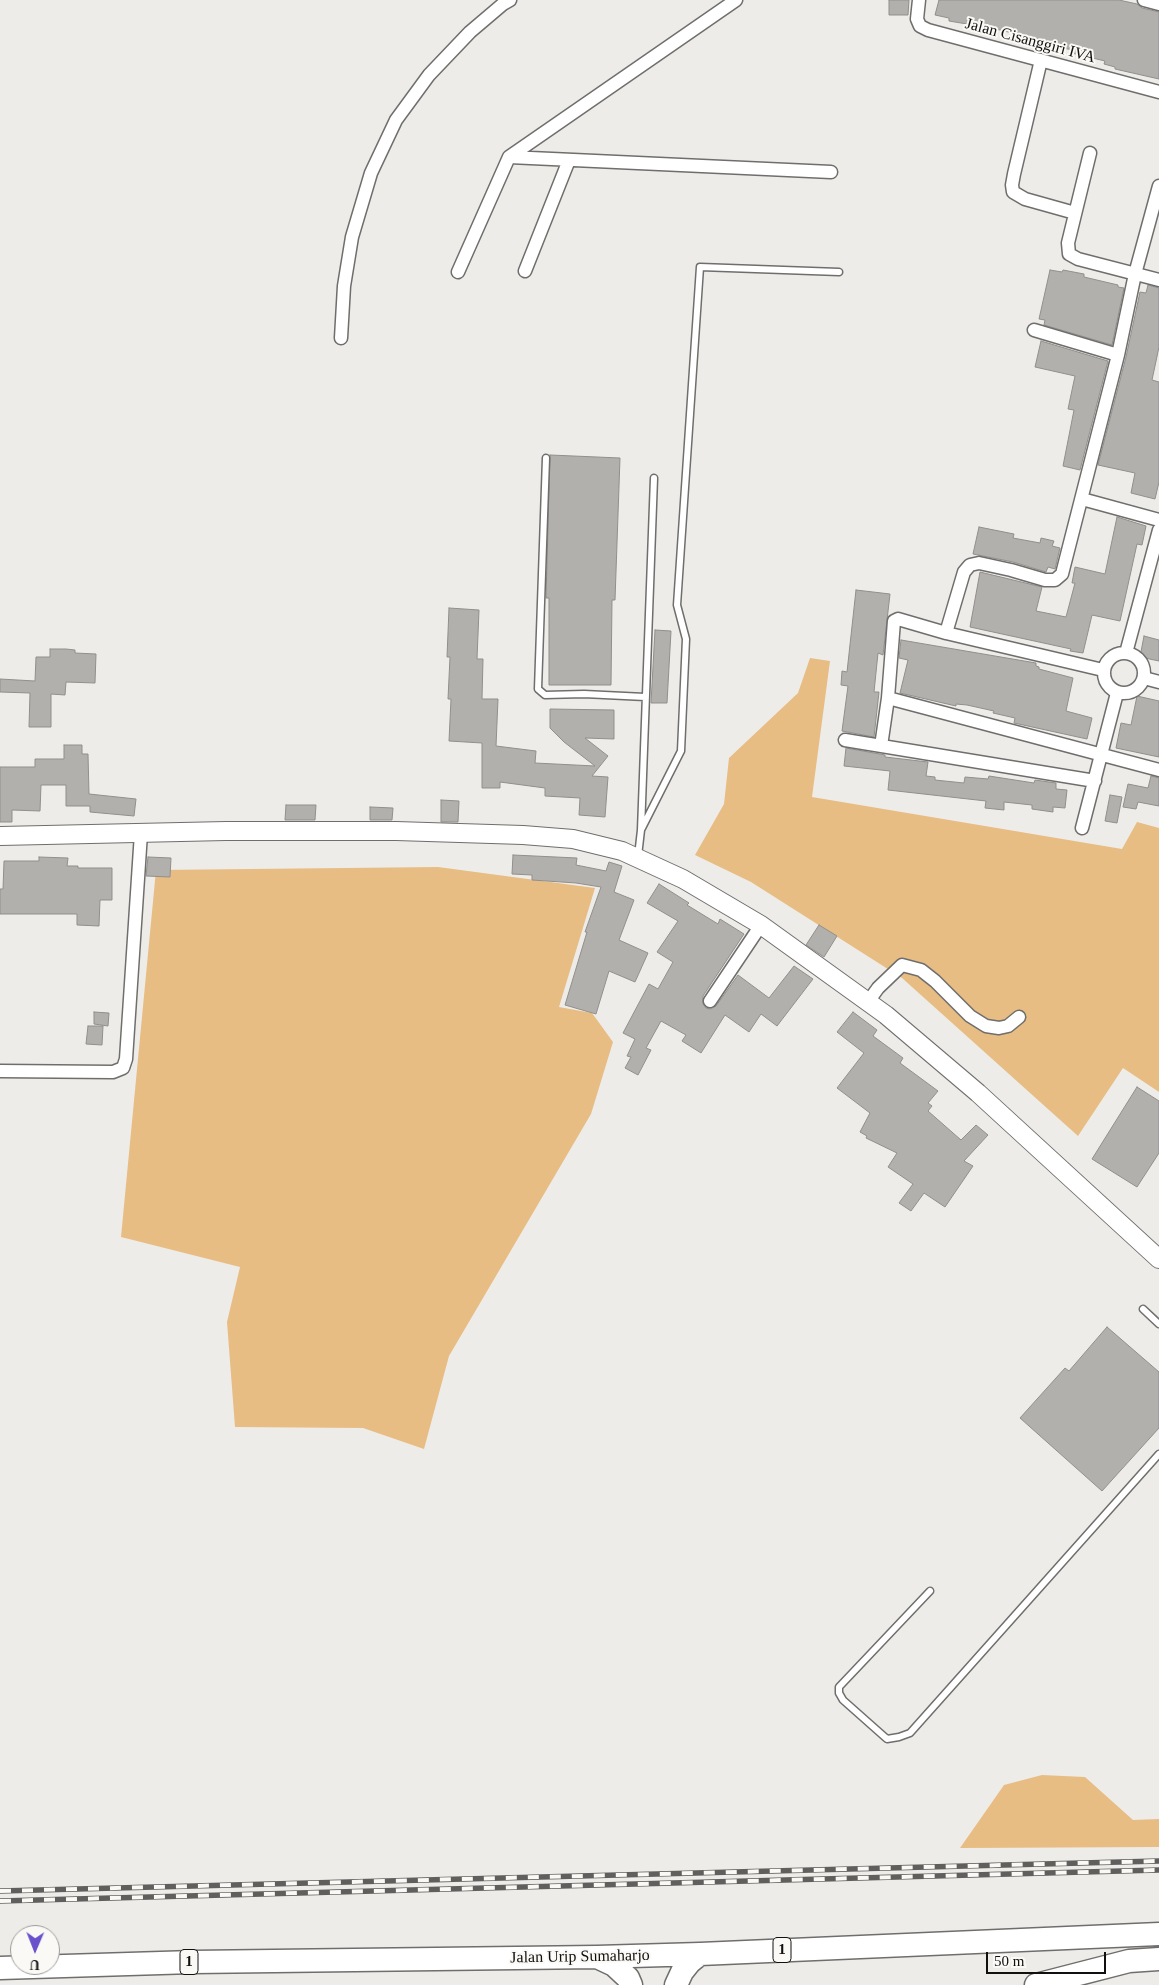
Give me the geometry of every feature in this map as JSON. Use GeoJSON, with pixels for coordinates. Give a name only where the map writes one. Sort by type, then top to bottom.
{"type":"FeatureCollection","features":[{"type":"Feature","properties":{"kind":"highway","name":"Jalan Urip Sumaharjo"},"geometry":{"type":"LineString","coordinates":[[0,1968],[193,1962],[700,1954],[1159,1934]]}},
{"type":"Feature","properties":{"kind":"highway"},"geometry":{"type":"LineString","coordinates":[[676,1985],[682,1972],[700,1954]]}},
{"type":"Feature","properties":{"kind":"highway"},"geometry":{"type":"LineString","coordinates":[[597,1957],[614,1965],[628,1978],[631,1985]]}},
{"type":"Feature","properties":{"kind":"highway"},"geometry":{"type":"LineString","coordinates":[[1036,1985],[1129,1961],[1159,1958]]}},
{"type":"Feature","properties":{"kind":"street"},"geometry":{"type":"LineString","coordinates":[[341,338],[344,286],[352,237],[371,173],[396,120],[436,68],[470,32],[510,0]]}},
{"type":"Feature","properties":{"kind":"street"},"geometry":{"type":"LineString","coordinates":[[458,272],[509,157],[736,0]]}},
{"type":"Feature","properties":{"kind":"street","name":"Jalan Cisanggiri IVA"},"geometry":{"type":"LineString","coordinates":[[919,0],[917,19],[920,26],[928,30],[1159,92]]}},
{"type":"Feature","properties":{"kind":"street"},"geometry":{"type":"LineString","coordinates":[[1144,0],[1159,4]]}},
{"type":"Feature","properties":{"kind":"street"},"geometry":{"type":"LineString","coordinates":[[1041,60],[1014,174],[1013,192],[1025,199],[1075,213]]}},
{"type":"Feature","properties":{"kind":"street"},"geometry":{"type":"LineString","coordinates":[[1090,153],[1068,244],[1070,254],[1078,259],[1159,280]]}},
{"type":"Feature","properties":{"kind":"street"},"geometry":{"type":"LineString","coordinates":[[509,157],[831,172]]}},
{"type":"Feature","properties":{"kind":"street"},"geometry":{"type":"LineString","coordinates":[[525,271],[569,160]]}},
{"type":"Feature","properties":{"kind":"street"},"geometry":{"type":"LineString","coordinates":[[946,633],[964,572],[970,565],[979,563],[1045,580],[1055,580],[1062,574],[1118,355],[1135,274],[1159,186]]}},
{"type":"Feature","properties":{"kind":"street"},"geometry":{"type":"LineString","coordinates":[[1034,330],[1118,355]]}},
{"type":"Feature","properties":{"kind":"street"},"geometry":{"type":"LineString","coordinates":[[1082,499],[1159,520]]}},
{"type":"Feature","properties":{"kind":"street"},"geometry":{"type":"LineString","coordinates":[[1126,653],[1159,530]]}},
{"type":"Feature","properties":{"kind":"street"},"geometry":{"type":"LineString","coordinates":[[881,746],[888,698],[894,621],[903,620],[946,633],[1103,670]]}},
{"type":"Feature","properties":{"kind":"street"},"geometry":{"type":"LineString","coordinates":[[1126,653],[1137,657],[1143,667],[1144,678],[1138,688],[1129,694],[1118,693],[1106,685],[1103,670],[1107,660],[1116,654],[1126,653]]}},
{"type":"Feature","properties":{"kind":"street"},"geometry":{"type":"LineString","coordinates":[[1144,678],[1159,682]]}},
{"type":"Feature","properties":{"kind":"street"},"geometry":{"type":"LineString","coordinates":[[1082,828],[1118,693]]}},
{"type":"Feature","properties":{"kind":"street"},"geometry":{"type":"LineString","coordinates":[[888,698],[1159,770]]}},
{"type":"Feature","properties":{"kind":"street"},"geometry":{"type":"LineString","coordinates":[[845,740],[1095,781]]}},
{"type":"Feature","properties":{"kind":"street"},"geometry":{"type":"LineString","coordinates":[[0,836],[377,831],[523,834],[573,839],[638,857],[716,898],[761,925],[868,1002],[978,1093],[1159,1259]]}},
{"type":"Feature","properties":{"kind":"street"},"geometry":{"type":"LineString","coordinates":[[0,1070],[113,1072],[123,1068],[126,1059],[141,833]]}},
{"type":"Feature","properties":{"kind":"street"},"geometry":{"type":"LineString","coordinates":[[710,1001],[761,925]]}},
{"type":"Feature","properties":{"kind":"street"},"geometry":{"type":"LineString","coordinates":[[868,1002],[878,988],[902,965],[921,970],[935,981],[970,1016],[986,1026],[999,1028],[1008,1026],[1019,1017]]}},
{"type":"Feature","properties":{"kind":"lane"},"geometry":{"type":"LineString","coordinates":[[641,830],[681,751],[686,639],[677,605],[700,267],[839,272]]}},
{"type":"Feature","properties":{"kind":"lane"},"geometry":{"type":"LineString","coordinates":[[546,458],[538,689],[545,696],[584,694],[645,697]]}},
{"type":"Feature","properties":{"kind":"lane"},"geometry":{"type":"LineString","coordinates":[[638,857],[641,830],[654,478]]}},
{"type":"Feature","properties":{"kind":"lane"},"geometry":{"type":"LineString","coordinates":[[1143,1309],[1159,1324]]}},
{"type":"Feature","properties":{"kind":"lane"},"geometry":{"type":"LineString","coordinates":[[930,1591],[839,1687],[838,1694],[843,1700],[887,1738],[899,1737],[910,1733],[1159,1454]]}},
{"type":"Feature","properties":{"kind":"shaded area"},"geometry":{"type":"Polygon","coordinates":[[[810,658],[830,661],[812,797],[1122,849],[1137,822],[1159,828],[1159,1092],[1123,1068],[1078,1136],[902,978],[751,882],[695,855],[724,804],[729,758],[798,693],[810,658]]]}},
{"type":"Feature","properties":{"kind":"shaded area"},"geometry":{"type":"Polygon","coordinates":[[[438,867],[595,888],[559,1007],[592,1013],[613,1042],[591,1114],[449,1356],[424,1449],[363,1428],[235,1427],[227,1322],[240,1267],[121,1237],[156,870],[438,867]]]}},
{"type":"Feature","properties":{"kind":"shaded area"},"geometry":{"type":"Polygon","coordinates":[[[1042,1775],[1085,1777],[1133,1820],[1159,1819],[1159,1847],[960,1848],[1004,1785],[1042,1775]]]}},
{"type":"Feature","properties":{"kind":"building"},"geometry":{"type":"Polygon","coordinates":[[[889,0],[909,0],[908,15],[889,15],[889,0]]]}},
{"type":"Feature","properties":{"kind":"building"},"geometry":{"type":"Polygon","coordinates":[[[939,0],[1119,0],[1137,4],[1142,8],[1159,12],[1159,79],[1115,69],[1115,67],[1104,64],[1105,61],[1072,53],[1073,50],[1063,48],[1063,45],[979,25],[949,21],[949,18],[935,15],[939,0]]]}},
{"type":"Feature","properties":{"kind":"building"},"geometry":{"type":"Polygon","coordinates":[[[1050,270],[1062,272],[1063,270],[1084,274],[1084,277],[1124,288],[1112,345],[1044,325],[1045,320],[1039,319],[1050,270]]]}},
{"type":"Feature","properties":{"kind":"building"},"geometry":{"type":"Polygon","coordinates":[[[1148,285],[1159,288],[1159,347],[1152,380],[1159,382],[1159,482],[1155,499],[1131,493],[1135,473],[1098,465],[1126,357],[1140,292],[1146,293],[1148,285]]]}},
{"type":"Feature","properties":{"kind":"building"},"geometry":{"type":"Polygon","coordinates":[[[1041,341],[1108,361],[1080,470],[1063,466],[1074,410],[1068,409],[1075,376],[1035,367],[1041,341]]]}},
{"type":"Feature","properties":{"kind":"building"},"geometry":{"type":"Polygon","coordinates":[[[550,455],[620,458],[615,600],[612,600],[611,685],[549,685],[549,598],[546,598],[550,455]]]}},
{"type":"Feature","properties":{"kind":"building"},"geometry":{"type":"Polygon","coordinates":[[[1117,517],[1146,526],[1142,545],[1137,544],[1120,621],[1092,615],[1083,653],[970,627],[980,572],[1042,587],[1036,611],[1066,617],[1075,583],[1072,583],[1075,567],[1105,574],[1117,517]]]}},
{"type":"Feature","properties":{"kind":"building"},"geometry":{"type":"Polygon","coordinates":[[[979,527],[1014,534],[1013,538],[1040,543],[1041,538],[1054,541],[1052,546],[1060,548],[1055,569],[1048,567],[1046,572],[1013,562],[973,554],[979,527]]]}},
{"type":"Feature","properties":{"kind":"building"},"geometry":{"type":"Polygon","coordinates":[[[856,590],[890,594],[883,655],[878,653],[874,692],[879,692],[874,737],[842,731],[848,686],[841,685],[842,671],[847,672],[856,590]]]}},
{"type":"Feature","properties":{"kind":"building"},"geometry":{"type":"Polygon","coordinates":[[[449,608],[479,610],[477,659],[483,659],[482,699],[498,699],[496,746],[536,751],[535,763],[595,766],[564,742],[550,728],[550,709],[614,710],[614,739],[585,738],[608,756],[592,776],[608,777],[605,817],[579,815],[580,798],[545,796],[545,788],[500,782],[500,788],[482,788],[482,743],[449,741],[450,657],[447,657],[449,608]]]}},
{"type":"Feature","properties":{"kind":"building"},"geometry":{"type":"Polygon","coordinates":[[[655,630],[671,631],[667,703],[651,703],[655,630]]]}},
{"type":"Feature","properties":{"kind":"building"},"geometry":{"type":"Polygon","coordinates":[[[1144,636],[1159,640],[1159,661],[1140,657],[1144,636]]]}},
{"type":"Feature","properties":{"kind":"building"},"geometry":{"type":"Polygon","coordinates":[[[901,640],[1036,663],[1039,669],[1073,678],[1066,711],[1092,718],[1087,739],[1014,723],[1015,718],[993,713],[994,711],[967,705],[956,704],[956,706],[900,693],[908,660],[899,658],[901,640]]]}},
{"type":"Feature","properties":{"kind":"building"},"geometry":{"type":"Polygon","coordinates":[[[50,649],[66,649],[75,650],[75,653],[96,654],[95,683],[66,682],[65,695],[51,694],[51,727],[29,727],[30,693],[0,692],[0,679],[35,681],[36,657],[50,657],[50,649]]]}},
{"type":"Feature","properties":{"kind":"building"},"geometry":{"type":"Polygon","coordinates":[[[1137,696],[1159,701],[1159,757],[1116,748],[1121,723],[1131,725],[1137,696]]]}},
{"type":"Feature","properties":{"kind":"building"},"geometry":{"type":"Polygon","coordinates":[[[64,745],[82,745],[82,754],[88,754],[89,794],[136,799],[134,816],[90,812],[90,806],[66,806],[66,785],[41,785],[40,811],[12,810],[12,822],[0,822],[0,767],[35,767],[35,759],[64,759],[64,745]]]}},
{"type":"Feature","properties":{"kind":"building"},"geometry":{"type":"Polygon","coordinates":[[[846,748],[885,755],[885,757],[928,762],[926,776],[935,777],[935,780],[964,783],[965,777],[988,779],[989,776],[1034,783],[1035,780],[1056,783],[1056,789],[1067,790],[1065,808],[1053,807],[1053,812],[1032,809],[1032,805],[1004,802],[1004,810],[985,808],[986,801],[888,790],[890,771],[844,766],[846,748]]]}},
{"type":"Feature","properties":{"kind":"building"},"geometry":{"type":"Polygon","coordinates":[[[1151,776],[1159,778],[1159,806],[1138,802],[1136,809],[1123,807],[1128,784],[1148,788],[1151,776]]]}},
{"type":"Feature","properties":{"kind":"building"},"geometry":{"type":"Polygon","coordinates":[[[1110,795],[1122,797],[1117,823],[1105,821],[1110,795]]]}},
{"type":"Feature","properties":{"kind":"building"},"geometry":{"type":"Polygon","coordinates":[[[441,800],[459,801],[458,822],[441,822],[441,800]]]}},
{"type":"Feature","properties":{"kind":"building"},"geometry":{"type":"Polygon","coordinates":[[[286,805],[316,805],[315,820],[285,820],[286,805]]]}},
{"type":"Feature","properties":{"kind":"building"},"geometry":{"type":"Polygon","coordinates":[[[370,807],[393,808],[392,820],[370,820],[370,807]]]}},
{"type":"Feature","properties":{"kind":"building"},"geometry":{"type":"Polygon","coordinates":[[[513,855],[577,858],[576,865],[606,871],[609,862],[622,866],[614,892],[634,900],[619,940],[648,953],[635,982],[609,971],[596,1014],[565,1005],[587,932],[585,932],[601,887],[532,880],[532,875],[512,874],[513,855]]]}},
{"type":"Feature","properties":{"kind":"building"},"geometry":{"type":"Polygon","coordinates":[[[39,857],[68,858],[67,866],[78,866],[78,868],[112,868],[112,900],[100,900],[99,926],[77,925],[77,914],[0,914],[0,889],[3,889],[4,861],[39,861],[39,857]]]}},
{"type":"Feature","properties":{"kind":"building"},"geometry":{"type":"Polygon","coordinates":[[[148,857],[171,858],[170,877],[146,876],[148,857]]]}},
{"type":"Feature","properties":{"kind":"building"},"geometry":{"type":"Polygon","coordinates":[[[659,884],[689,903],[687,905],[718,924],[720,919],[744,934],[703,996],[703,1004],[706,1008],[710,1009],[716,1006],[738,975],[769,998],[794,966],[813,979],[777,1026],[761,1014],[749,1032],[725,1015],[701,1053],[682,1041],[686,1035],[661,1021],[646,1048],[651,1050],[638,1075],[625,1068],[631,1057],[627,1056],[635,1039],[623,1033],[649,984],[658,989],[673,962],[657,952],[678,921],[647,903],[659,884]]]}},
{"type":"Feature","properties":{"kind":"building"},"geometry":{"type":"Polygon","coordinates":[[[819,925],[837,936],[824,957],[806,945],[819,925]]]}},
{"type":"Feature","properties":{"kind":"building"},"geometry":{"type":"Polygon","coordinates":[[[94,1012],[109,1013],[108,1026],[94,1024],[94,1012]]]}},
{"type":"Feature","properties":{"kind":"building"},"geometry":{"type":"Polygon","coordinates":[[[853,1012],[877,1030],[873,1036],[903,1058],[900,1063],[938,1091],[928,1103],[932,1106],[928,1111],[961,1140],[976,1125],[988,1135],[964,1161],[973,1166],[945,1207],[924,1193],[911,1211],[899,1203],[913,1184],[888,1167],[897,1153],[866,1138],[867,1136],[860,1132],[870,1113],[837,1088],[864,1053],[837,1032],[853,1012]]]}},
{"type":"Feature","properties":{"kind":"building"},"geometry":{"type":"Polygon","coordinates":[[[88,1026],[103,1026],[102,1045],[86,1044],[88,1026]]]}},
{"type":"Feature","properties":{"kind":"building"},"geometry":{"type":"Polygon","coordinates":[[[1137,1087],[1159,1101],[1159,1153],[1137,1187],[1092,1159],[1137,1087]]]}},
{"type":"Feature","properties":{"kind":"building"},"geometry":{"type":"Polygon","coordinates":[[[1107,1327],[1159,1372],[1159,1428],[1102,1491],[1020,1418],[1065,1368],[1069,1371],[1107,1327]]]}},
{"type":"Feature","properties":{"kind":"railway"},"geometry":{"type":"LineString","coordinates":[[0,1891],[1159,1861]]}},
{"type":"Feature","properties":{"kind":"railway"},"geometry":{"type":"LineString","coordinates":[[0,1901],[1159,1870]]}}]}
